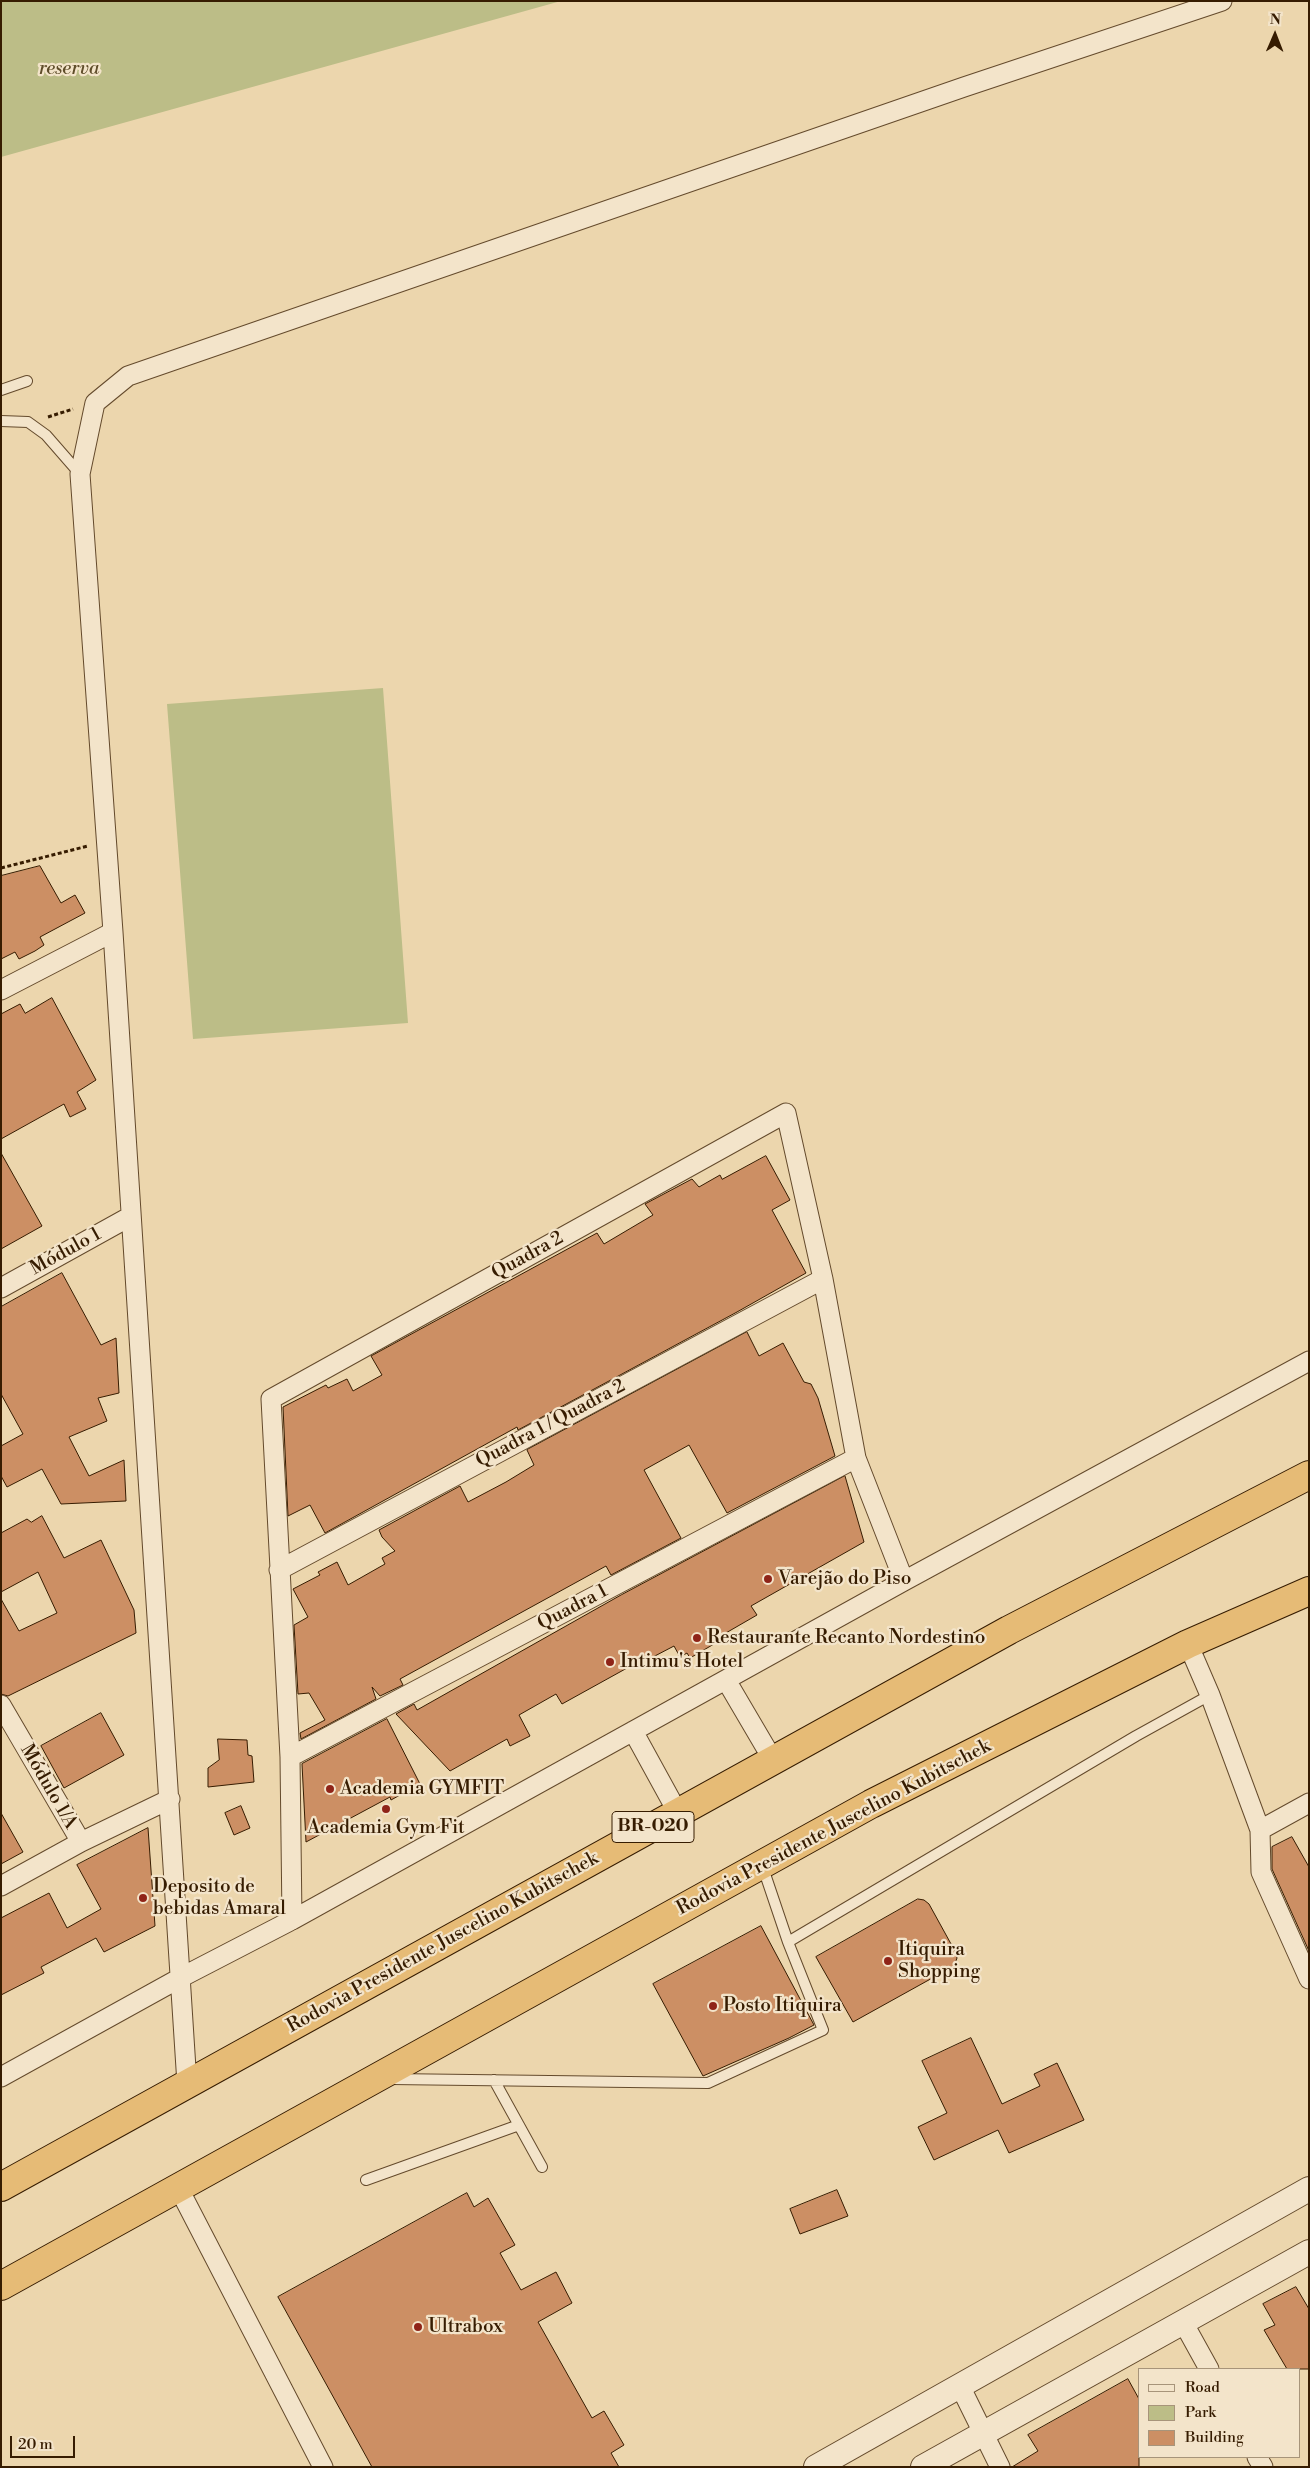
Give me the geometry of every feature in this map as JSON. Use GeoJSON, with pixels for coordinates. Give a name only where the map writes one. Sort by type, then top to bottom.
{"type":"FeatureCollection","features":[{"type":"Feature","properties":{"kind":"highway","name":"Rodovia Presidente Juscelino Kubitschek"},"geometry":{"type":"LineString","coordinates":[[1,2187],[1009,1630],[1309,1475]]}},
{"type":"Feature","properties":{"kind":"highway","name":"Rodovia Presidente Juscelino Kubitschek"},"geometry":{"type":"LineString","coordinates":[[1,2286],[179,2190],[871,1804],[1188,1644],[1309,1591]]}},
{"type":"Feature","properties":{"kind":"street"},"geometry":{"type":"LineString","coordinates":[[187,2084],[113,932],[80,474],[95,403],[128,376],[964,87],[1222,1]]}},
{"type":"Feature","properties":{"kind":"street"},"geometry":{"type":"LineString","coordinates":[[1,990],[113,932]]}},
{"type":"Feature","properties":{"kind":"street","name":"Quadra 2"},"geometry":{"type":"LineString","coordinates":[[279,1570],[271,1399],[786,1113],[824,1279]]}},
{"type":"Feature","properties":{"kind":"street","name":"Módulo 1"},"geometry":{"type":"LineString","coordinates":[[1,1288],[131,1216]]}},
{"type":"Feature","properties":{"kind":"street"},"geometry":{"type":"LineString","coordinates":[[824,1279],[856,1458],[904,1581]]}},
{"type":"Feature","properties":{"kind":"street","name":"Quadra 1 / Quadra 2"},"geometry":{"type":"LineString","coordinates":[[279,1570],[824,1279]]}},
{"type":"Feature","properties":{"kind":"street"},"geometry":{"type":"LineString","coordinates":[[1,2077],[180,1978],[292,1920],[904,1581],[1309,1361]]}},
{"type":"Feature","properties":{"kind":"street","name":"Quadra 1"},"geometry":{"type":"LineString","coordinates":[[290,1757],[856,1458]]}},
{"type":"Feature","properties":{"kind":"street"},"geometry":{"type":"LineString","coordinates":[[279,1570],[290,1757],[292,1920]]}},
{"type":"Feature","properties":{"kind":"street"},"geometry":{"type":"LineString","coordinates":[[1188,1644],[1210,1695],[1260,1830],[1261,1872],[1304,1955],[1309,1979]]}},
{"type":"Feature","properties":{"kind":"street"},"geometry":{"type":"LineString","coordinates":[[726,1680],[773,1760]]}},
{"type":"Feature","properties":{"kind":"street","name":"Módulo 1/A"},"geometry":{"type":"LineString","coordinates":[[1,1706],[81,1842]]}},
{"type":"Feature","properties":{"kind":"street"},"geometry":{"type":"LineString","coordinates":[[633,1731],[678,1813]]}},
{"type":"Feature","properties":{"kind":"street"},"geometry":{"type":"LineString","coordinates":[[1,1886],[81,1842],[170,1798]]}},
{"type":"Feature","properties":{"kind":"street"},"geometry":{"type":"LineString","coordinates":[[1260,1830],[1309,1803]]}},
{"type":"Feature","properties":{"kind":"street"},"geometry":{"type":"LineString","coordinates":[[179,2190],[323,2467]]}},
{"type":"Feature","properties":{"kind":"street"},"geometry":{"type":"LineString","coordinates":[[816,2467],[1309,2190]]}},
{"type":"Feature","properties":{"kind":"street"},"geometry":{"type":"LineString","coordinates":[[923,2467],[1309,2252]]}},
{"type":"Feature","properties":{"kind":"street"},"geometry":{"type":"LineString","coordinates":[[1183,2322],[1208,2368]]}},
{"type":"Feature","properties":{"kind":"street"},"geometry":{"type":"LineString","coordinates":[[960,2386],[982,2434],[1000,2467]]}},
{"type":"Feature","properties":{"kind":"lane"},"geometry":{"type":"LineString","coordinates":[[1,390],[27,381]]}},
{"type":"Feature","properties":{"kind":"lane"},"geometry":{"type":"LineString","coordinates":[[1,421],[28,422],[46,435],[80,474]]}},
{"type":"Feature","properties":{"kind":"lane"},"geometry":{"type":"LineString","coordinates":[[788,1942],[1136,1736],[1210,1695]]}},
{"type":"Feature","properties":{"kind":"lane"},"geometry":{"type":"LineString","coordinates":[[377,2079],[708,2084],[823,2030],[788,1942],[762,1865]]}},
{"type":"Feature","properties":{"kind":"lane"},"geometry":{"type":"LineString","coordinates":[[494,2080],[542,2167]]}},
{"type":"Feature","properties":{"kind":"lane"},"geometry":{"type":"LineString","coordinates":[[366,2180],[519,2125]]}},
{"type":"Feature","properties":{"kind":"path"},"geometry":{"type":"LineString","coordinates":[[28,422],[95,403]]}},
{"type":"Feature","properties":{"kind":"path"},"geometry":{"type":"LineString","coordinates":[[1,868],[91,845]]}},
{"type":"Feature","properties":{"kind":"green space","name":"reserva"},"geometry":{"type":"Polygon","coordinates":[[[1,1],[561,1],[1,157],[1,1]]]}},
{"type":"Feature","properties":{"kind":"green space"},"geometry":{"type":"Polygon","coordinates":[[[383,688],[408,1023],[193,1039],[167,704],[383,688]]]}},
{"type":"Feature","properties":{"kind":"building"},"geometry":{"type":"Polygon","coordinates":[[[40,866],[61,903],[75,895],[85,913],[40,937],[44,945],[35,951],[19,959],[15,952],[1,959],[1,876],[40,866]]]}},
{"type":"Feature","properties":{"kind":"building"},"geometry":{"type":"Polygon","coordinates":[[[52,998],[96,1080],[77,1092],[86,1109],[70,1117],[64,1104],[1,1139],[1,1014],[20,1004],[25,1013],[52,998]]]}},
{"type":"Feature","properties":{"kind":"building"},"geometry":{"type":"Polygon","coordinates":[[[1,1153],[42,1226],[1,1249],[1,1153]]]}},
{"type":"Feature","properties":{"kind":"building"},"geometry":{"type":"Polygon","coordinates":[[[766,1156],[790,1200],[772,1210],[806,1273],[518,1430],[517,1427],[325,1533],[310,1505],[288,1516],[283,1407],[326,1385],[328,1388],[347,1379],[353,1391],[382,1375],[371,1356],[597,1233],[604,1244],[653,1215],[645,1204],[692,1179],[699,1187],[720,1175],[722,1179],[766,1156]]]}},
{"type":"Feature","properties":{"kind":"building"},"geometry":{"type":"Polygon","coordinates":[[[62,1273],[101,1345],[116,1338],[119,1393],[98,1398],[107,1421],[69,1437],[89,1476],[124,1460],[126,1501],[61,1504],[42,1469],[7,1487],[1,1476],[1,1446],[23,1434],[1,1394],[1,1307],[62,1273]]]}},
{"type":"Feature","properties":{"kind":"building"},"geometry":{"type":"Polygon","coordinates":[[[747,1332],[759,1356],[783,1343],[804,1382],[811,1384],[818,1398],[835,1456],[727,1513],[689,1445],[644,1470],[681,1538],[611,1575],[606,1566],[400,1679],[403,1685],[380,1696],[372,1687],[376,1699],[301,1739],[300,1733],[325,1720],[309,1693],[298,1694],[294,1625],[308,1617],[293,1589],[320,1575],[318,1572],[337,1562],[348,1585],[385,1564],[382,1558],[395,1551],[382,1537],[379,1530],[460,1486],[468,1502],[506,1482],[534,1465],[527,1450],[747,1332]]]}},
{"type":"Feature","properties":{"kind":"building"},"geometry":{"type":"Polygon","coordinates":[[[845,1476],[864,1542],[751,1606],[757,1615],[712,1641],[714,1644],[690,1658],[687,1653],[680,1657],[674,1646],[651,1658],[647,1657],[562,1704],[556,1694],[519,1715],[530,1736],[510,1746],[507,1739],[450,1771],[396,1714],[414,1704],[417,1710],[621,1595],[845,1476]]]}},
{"type":"Feature","properties":{"kind":"building"},"geometry":{"type":"Polygon","coordinates":[[[42,1516],[64,1558],[101,1540],[134,1610],[136,1633],[8,1696],[1,1694],[1,1599],[19,1631],[57,1613],[38,1572],[1,1592],[1,1533],[27,1519],[31,1522],[42,1516]]]}},
{"type":"Feature","properties":{"kind":"building"},"geometry":{"type":"Polygon","coordinates":[[[101,1713],[124,1755],[64,1788],[41,1746],[101,1713]]]}},
{"type":"Feature","properties":{"kind":"building"},"geometry":{"type":"Polygon","coordinates":[[[387,1719],[420,1784],[391,1800],[390,1797],[306,1842],[302,1764],[387,1719]]]}},
{"type":"Feature","properties":{"kind":"building"},"geometry":{"type":"Polygon","coordinates":[[[218,1739],[247,1740],[248,1755],[252,1756],[254,1782],[208,1787],[208,1768],[219,1760],[218,1739]]]}},
{"type":"Feature","properties":{"kind":"building"},"geometry":{"type":"Polygon","coordinates":[[[241,1806],[250,1828],[234,1835],[225,1813],[241,1806]]]}},
{"type":"Feature","properties":{"kind":"building"},"geometry":{"type":"Polygon","coordinates":[[[1,1813],[23,1852],[1,1864],[1,1813]]]}},
{"type":"Feature","properties":{"kind":"building"},"geometry":{"type":"Polygon","coordinates":[[[148,1828],[155,1926],[104,1952],[96,1938],[41,1967],[44,1973],[1,1995],[1,1918],[49,1893],[67,1928],[101,1909],[77,1865],[148,1828]]]}},
{"type":"Feature","properties":{"kind":"building"},"geometry":{"type":"Polygon","coordinates":[[[1292,1837],[1309,1867],[1309,1951],[1272,1869],[1272,1847],[1292,1837]]]}},
{"type":"Feature","properties":{"kind":"building","name":"Itiquira Shopping"},"geometry":{"type":"Polygon","coordinates":[[[918,1899],[924,1900],[929,1904],[956,1953],[957,1958],[954,1966],[853,2022],[816,1957],[918,1899]]]}},
{"type":"Feature","properties":{"kind":"building"},"geometry":{"type":"Polygon","coordinates":[[[761,1926],[814,2025],[703,2076],[653,1984],[761,1926]]]}},
{"type":"Feature","properties":{"kind":"building"},"geometry":{"type":"Polygon","coordinates":[[[971,2038],[1002,2104],[1040,2086],[1034,2074],[1057,2063],[1084,2120],[1009,2153],[998,2130],[934,2160],[918,2127],[947,2113],[922,2061],[971,2038]]]}},
{"type":"Feature","properties":{"kind":"building"},"geometry":{"type":"Polygon","coordinates":[[[837,2190],[848,2216],[800,2234],[790,2209],[837,2190]]]}},
{"type":"Feature","properties":{"kind":"building","name":"Ultrabox"},"geometry":{"type":"Polygon","coordinates":[[[467,2193],[474,2207],[488,2198],[515,2245],[500,2253],[521,2290],[556,2272],[572,2303],[538,2322],[592,2418],[604,2411],[624,2445],[611,2453],[619,2467],[372,2467],[278,2297],[467,2193]]]}},
{"type":"Feature","properties":{"kind":"building"},"geometry":{"type":"Polygon","coordinates":[[[1296,2287],[1309,2309],[1309,2369],[1286,2368],[1264,2330],[1275,2325],[1263,2304],[1296,2287]]]}},
{"type":"Feature","properties":{"kind":"building"},"geometry":{"type":"Polygon","coordinates":[[[1128,2379],[1138,2397],[1139,2467],[1012,2467],[1038,2451],[1028,2435],[1128,2379]]]}},
{"type":"Feature","properties":{"kind":"place","name":"Varejão do Piso"},"geometry":{"type":"Point","coordinates":[768,1579]}},
{"type":"Feature","properties":{"kind":"place","name":"Restaurante Recanto Nordestino"},"geometry":{"type":"Point","coordinates":[697,1638]}},
{"type":"Feature","properties":{"kind":"place","name":"Intimu's Hotel"},"geometry":{"type":"Point","coordinates":[610,1662]}},
{"type":"Feature","properties":{"kind":"place","name":"Academia GYMFIT"},"geometry":{"type":"Point","coordinates":[330,1789]}},
{"type":"Feature","properties":{"kind":"place","name":"Academia Gym Fit"},"geometry":{"type":"Point","coordinates":[386,1809]}},
{"type":"Feature","properties":{"kind":"place","name":"Deposito de bebidas Amaral"},"geometry":{"type":"Point","coordinates":[143,1898]}},
{"type":"Feature","properties":{"kind":"place","name":"Itiquira Shopping"},"geometry":{"type":"Point","coordinates":[888,1961]}},
{"type":"Feature","properties":{"kind":"place","name":"Posto Itiquira"},"geometry":{"type":"Point","coordinates":[713,2006]}},
{"type":"Feature","properties":{"kind":"place","name":"Ultrabox"},"geometry":{"type":"Point","coordinates":[418,2327]}}]}
